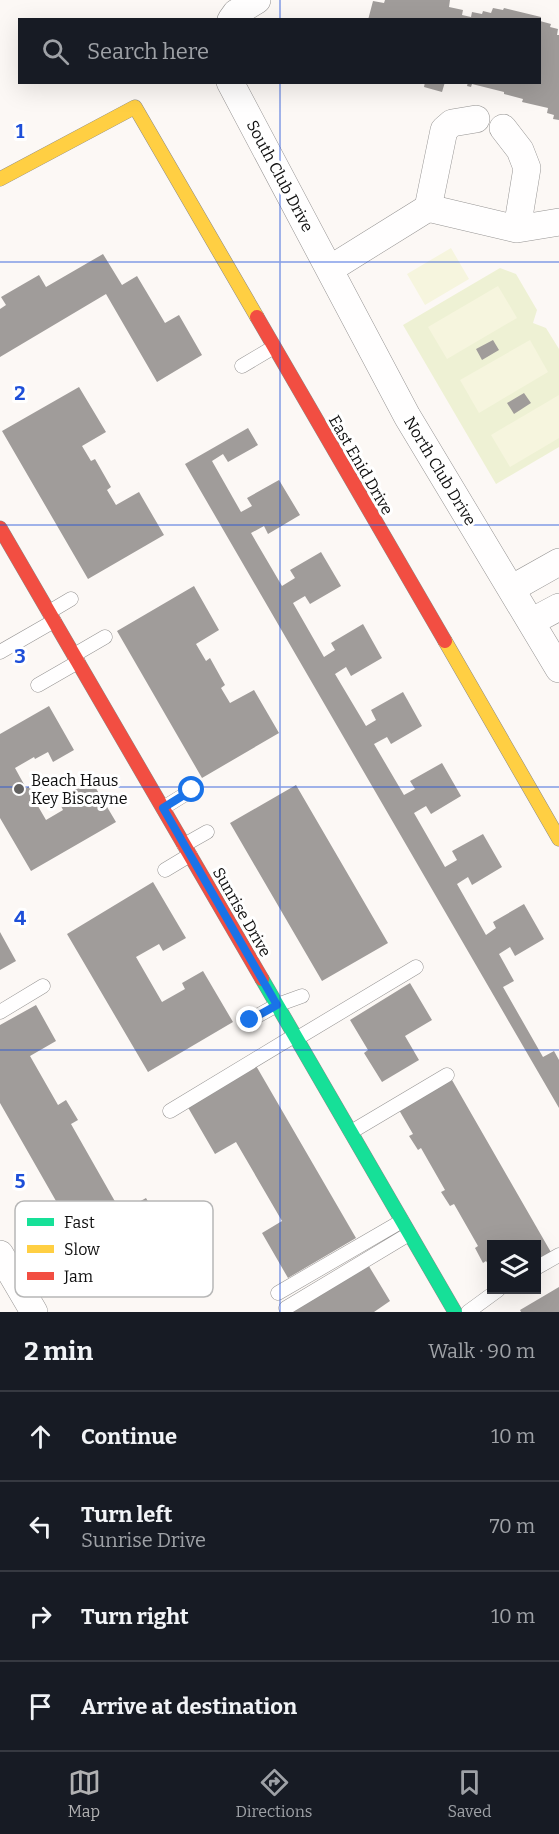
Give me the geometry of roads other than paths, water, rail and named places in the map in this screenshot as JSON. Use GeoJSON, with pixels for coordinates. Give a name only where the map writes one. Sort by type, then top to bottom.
{"type":"FeatureCollection","features":[{"type":"Feature","properties":{"kind":"street"},"geometry":{"type":"LineString","coordinates":[[232,18],[236,13],[257,0]]}},
{"type":"Feature","properties":{"kind":"street","name":"South Club Drive"},"geometry":{"type":"LineString","coordinates":[[231,84],[330,269]]}},
{"type":"Feature","properties":{"kind":"street","name":"East Enid Drive"},"geometry":{"type":"LineString","coordinates":[[0,179],[135,107],[559,839]]}},
{"type":"Feature","properties":{"kind":"street"},"geometry":{"type":"LineString","coordinates":[[428,208],[444,130],[452,123],[476,119]]}},
{"type":"Feature","properties":{"kind":"street"},"geometry":{"type":"LineString","coordinates":[[504,128],[520,150],[527,168],[517,229]]}},
{"type":"Feature","properties":{"kind":"street"},"geometry":{"type":"LineString","coordinates":[[330,269],[428,208],[517,229],[559,222]]}},
{"type":"Feature","properties":{"kind":"street","name":"North Club Drive"},"geometry":{"type":"LineString","coordinates":[[330,269],[407,416],[559,669]]}},
{"type":"Feature","properties":{"kind":"street","name":"Sunrise Drive"},"geometry":{"type":"LineString","coordinates":[[0,528],[455,1312]]}},
{"type":"Feature","properties":{"kind":"street"},"geometry":{"type":"LineString","coordinates":[[511,589],[559,562]]}},
{"type":"Feature","properties":{"kind":"street"},"geometry":{"type":"LineString","coordinates":[[531,622],[559,607]]}},
{"type":"Feature","properties":{"kind":"street"},"geometry":{"type":"LineString","coordinates":[[4,1268],[15,1284]]}},
{"type":"Feature","properties":{"kind":"street"},"geometry":{"type":"LineString","coordinates":[[24,1297],[34,1312]]}},
{"type":"Feature","properties":{"kind":"lane"},"geometry":{"type":"LineString","coordinates":[[242,366],[274,347]]}},
{"type":"Feature","properties":{"kind":"lane"},"geometry":{"type":"LineString","coordinates":[[0,652],[52,616],[71,599]]}},
{"type":"Feature","properties":{"kind":"lane"},"geometry":{"type":"LineString","coordinates":[[38,685],[105,637]]}},
{"type":"Feature","properties":{"kind":"lane"},"geometry":{"type":"LineString","coordinates":[[163,808],[192,790]]}},
{"type":"Feature","properties":{"kind":"lane"},"geometry":{"type":"LineString","coordinates":[[165,870],[207,832]]}},
{"type":"Feature","properties":{"kind":"lane"},"geometry":{"type":"LineString","coordinates":[[170,1111],[416,967]]}},
{"type":"Feature","properties":{"kind":"lane"},"geometry":{"type":"LineString","coordinates":[[0,1012],[43,986]]}},
{"type":"Feature","properties":{"kind":"lane"},"geometry":{"type":"LineString","coordinates":[[250,1020],[277,1005],[302,996]]}},
{"type":"Feature","properties":{"kind":"lane"},"geometry":{"type":"LineString","coordinates":[[351,1132],[447,1075]]}},
{"type":"Feature","properties":{"kind":"lane"},"geometry":{"type":"LineString","coordinates":[[278,1293],[402,1221]]}},
{"type":"Feature","properties":{"kind":"lane"},"geometry":{"type":"LineString","coordinates":[[286,1308],[409,1234]]}},
{"type":"Feature","properties":{"kind":"lane"},"geometry":{"type":"LineString","coordinates":[[541,1266],[559,1255]]}},
{"type":"Feature","properties":{"kind":"lane"},"geometry":{"type":"LineString","coordinates":[[468,1312],[493,1294]]}},
{"type":"Feature","properties":{"kind":"place","name":"Beach Haus Key Biscayne"},"geometry":{"type":"Point","coordinates":[19,789]}}]}
